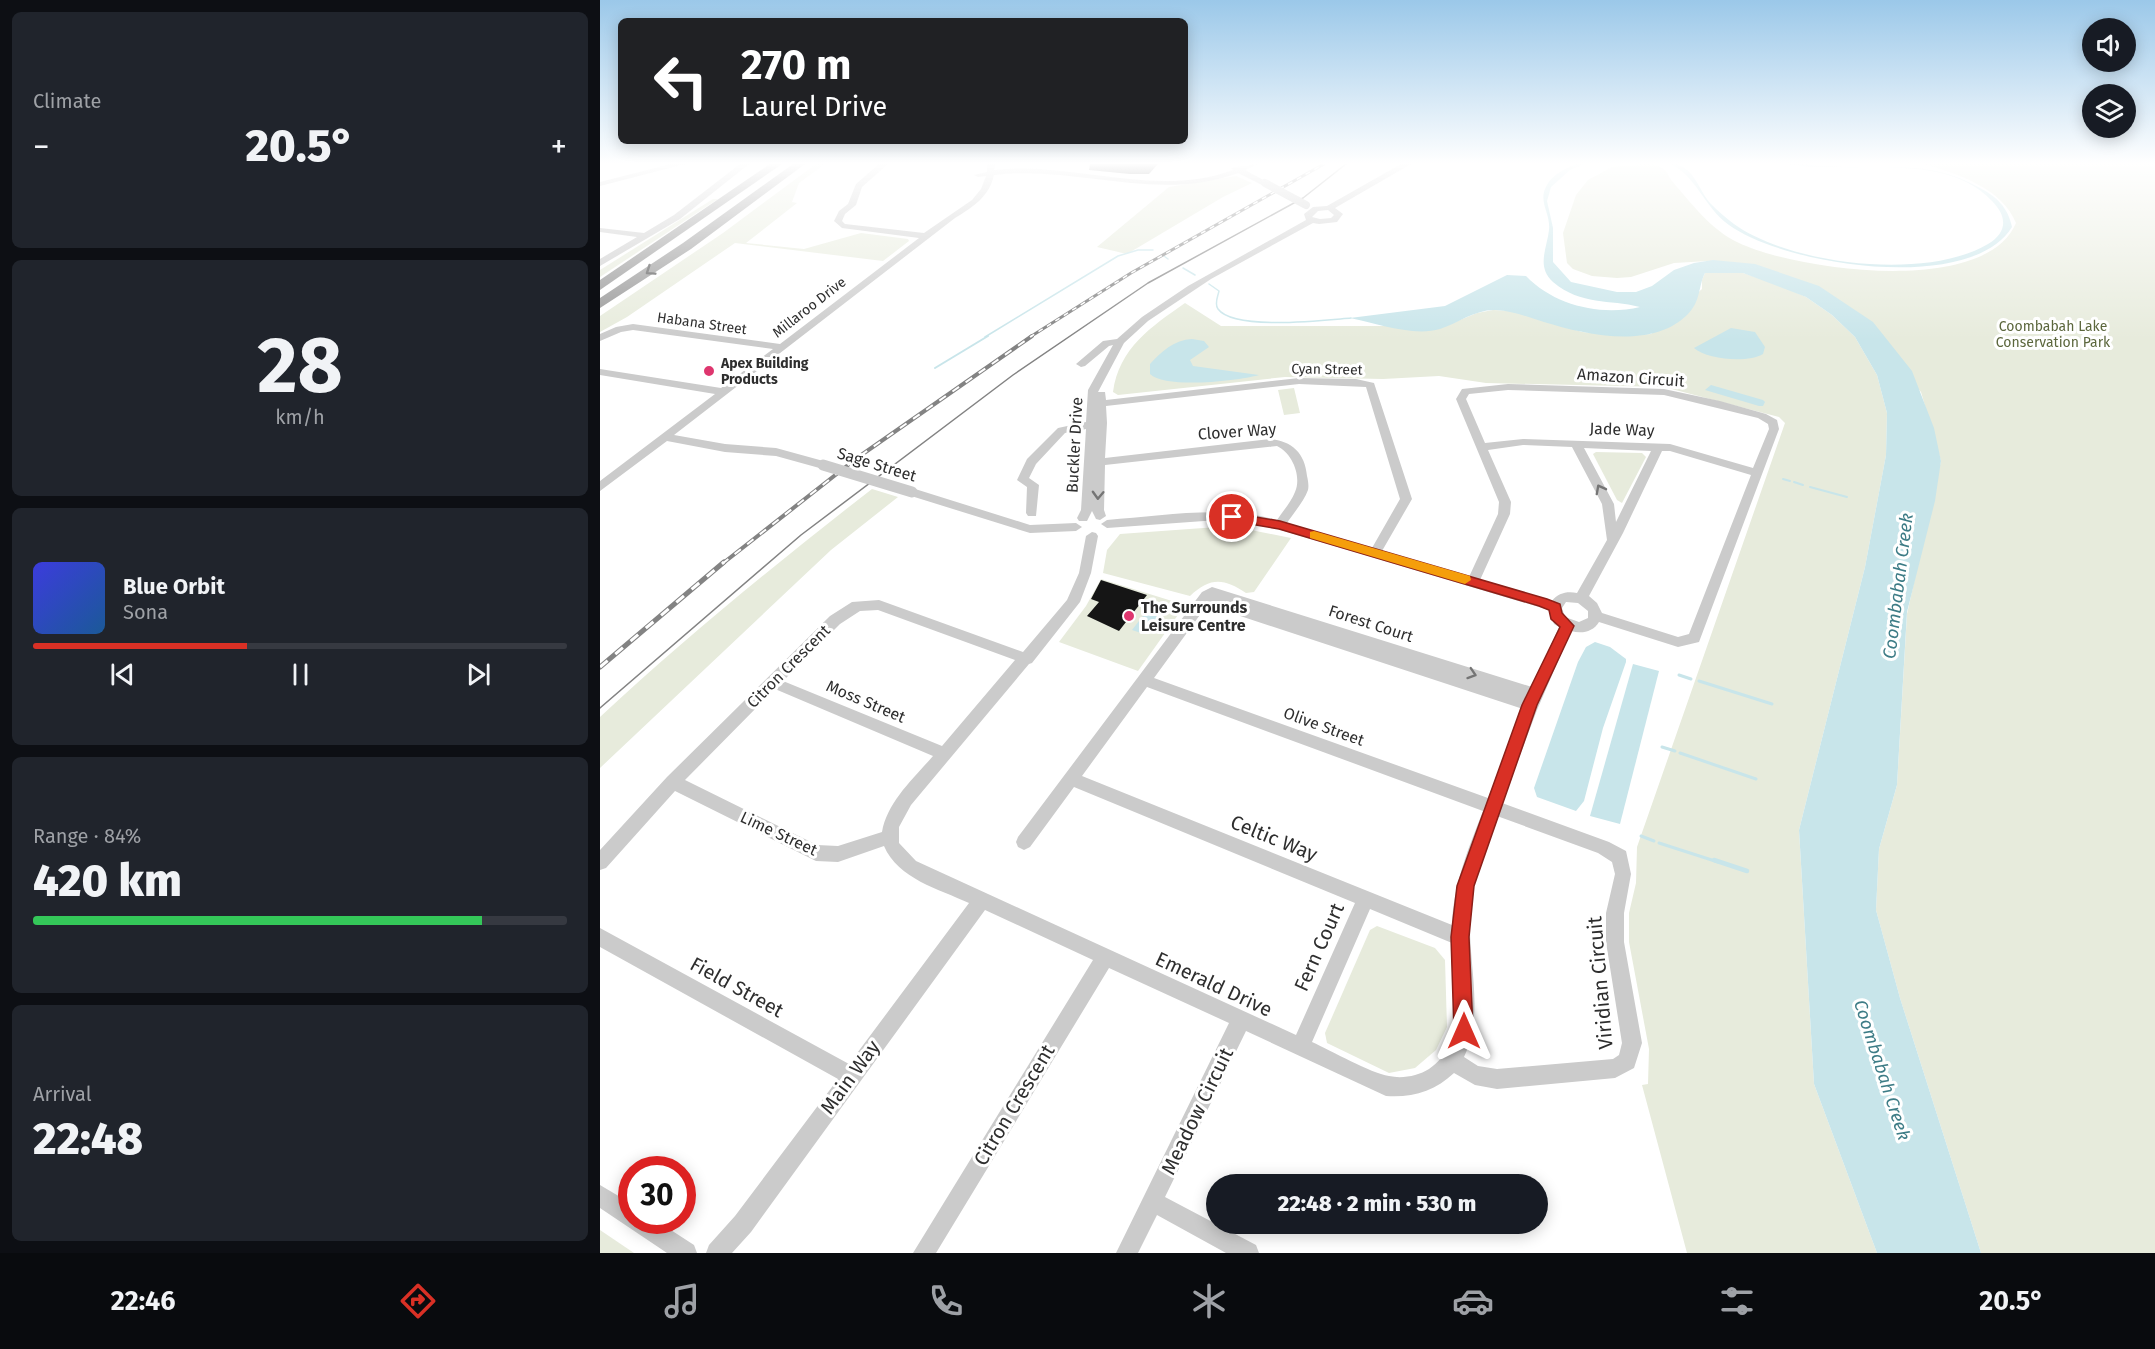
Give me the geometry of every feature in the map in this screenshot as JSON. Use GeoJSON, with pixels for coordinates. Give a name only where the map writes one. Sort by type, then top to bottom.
{"type":"FeatureCollection","features":[{"type":"Feature","properties":{"kind":"highway"},"geometry":{"type":"LineString","coordinates":[[600,286],[696,222]]}},
{"type":"Feature","properties":{"kind":"highway"},"geometry":{"type":"LineString","coordinates":[[600,304],[719,222]]}},
{"type":"Feature","properties":{"kind":"street"},"geometry":{"type":"LineString","coordinates":[[600,263],[666,222]]}},
{"type":"Feature","properties":{"kind":"street"},"geometry":{"type":"LineString","coordinates":[[839,222],[842,226],[926,236]]}},
{"type":"Feature","properties":{"kind":"street","name":"Millaroo Drive"},"geometry":{"type":"LineString","coordinates":[[600,488],[944,222]]}},
{"type":"Feature","properties":{"kind":"street"},"geometry":{"type":"LineString","coordinates":[[1081,364],[1106,343],[1120,342],[1145,318],[1251,250],[1307,222]]}},
{"type":"Feature","properties":{"kind":"street"},"geometry":{"type":"LineString","coordinates":[[600,230],[644,237]]}},
{"type":"Feature","properties":{"kind":"street"},"geometry":{"type":"LineString","coordinates":[[600,237],[644,237]]}},
{"type":"Feature","properties":{"kind":"street","name":"Habana Street"},"geometry":{"type":"LineString","coordinates":[[600,338],[619,329],[633,327],[782,347]]}},
{"type":"Feature","properties":{"kind":"street","name":"Buckler Drive"},"geometry":{"type":"LineString","coordinates":[[1104,520],[1098,510],[1100,462],[1093,390],[1120,342]]}},
{"type":"Feature","properties":{"kind":"street"},"geometry":{"type":"LineString","coordinates":[[600,372],[724,392]]}},
{"type":"Feature","properties":{"kind":"street","name":"Buckler Drive"},"geometry":{"type":"LineString","coordinates":[[1080,523],[1087,510],[1097,424],[1102,403],[1101,374]]}},
{"type":"Feature","properties":{"kind":"street","name":"Cyan Street"},"geometry":{"type":"LineString","coordinates":[[1102,403],[1299,381],[1356,382],[1370,386],[1406,494],[1403,506],[1375,553]]}},
{"type":"Feature","properties":{"kind":"street","name":"Amazon Circuit"},"geometry":{"type":"LineString","coordinates":[[1473,582],[1505,508],[1504,497],[1461,399],[1462,395],[1469,390],[1508,387],[1664,392],[1727,406],[1762,416],[1773,422],[1774,429],[1694,638],[1678,642],[1596,616]]}},
{"type":"Feature","properties":{"kind":"street"},"geometry":{"type":"LineString","coordinates":[[1032,513],[1033,485],[1023,480],[1031,462],[1062,430],[1097,424]]}},
{"type":"Feature","properties":{"kind":"street","name":"Sage Street"},"geometry":{"type":"LineString","coordinates":[[665,437],[725,448],[777,452],[1030,529],[1104,520],[1218,516],[1254,519],[1555,607]]}},
{"type":"Feature","properties":{"kind":"street","name":"Clover Way"},"geometry":{"type":"LineString","coordinates":[[1100,462],[1270,442],[1285,444],[1291,447],[1296,458],[1302,490],[1280,525]]}},
{"type":"Feature","properties":{"kind":"street","name":"Jade Way"},"geometry":{"type":"LineString","coordinates":[[1482,447],[1518,442],[1658,447],[1679,450],[1757,473]]}},
{"type":"Feature","properties":{"kind":"street"},"geometry":{"type":"LineString","coordinates":[[1576,444],[1608,504],[1612,539]]}},
{"type":"Feature","properties":{"kind":"street"},"geometry":{"type":"LineString","coordinates":[[1581,598],[1617,533],[1658,447]]}},
{"type":"Feature","properties":{"kind":"street"},"geometry":{"type":"LineString","coordinates":[[1080,523],[1078,533],[1092,536],[1101,533],[1104,520]]}},
{"type":"Feature","properties":{"kind":"street"},"geometry":{"type":"LineString","coordinates":[[889,837],[897,812],[1073,602],[1085,573],[1092,536]]}},
{"type":"Feature","properties":{"kind":"street"},"geometry":{"type":"LineString","coordinates":[[1581,598],[1593,606],[1596,616],[1588,626],[1567,626],[1556,615],[1555,607],[1561,599],[1581,598]]}},
{"type":"Feature","properties":{"kind":"street","name":"Forest Court"},"geometry":{"type":"LineString","coordinates":[[1024,842],[1201,603],[1212,602],[1230,606],[1532,700]]}},
{"type":"Feature","properties":{"kind":"street","name":"Citron Crescent"},"geometry":{"type":"LineString","coordinates":[[600,862],[673,782],[772,682],[839,617],[852,608],[866,604],[879,605],[1027,659]]}},
{"type":"Feature","properties":{"kind":"street","name":"Emerald Drive"},"geometry":{"type":"LineString","coordinates":[[889,837],[896,855],[910,867],[1377,1084],[1395,1088],[1413,1087],[1431,1080],[1452,1060],[1462,1039],[1464,1023],[1460,937],[1466,886],[1532,700],[1567,626]]}},
{"type":"Feature","properties":{"kind":"street","name":"Olive Street"},"geometry":{"type":"LineString","coordinates":[[1143,680],[1493,806]]}},
{"type":"Feature","properties":{"kind":"street","name":"Moss Street"},"geometry":{"type":"LineString","coordinates":[[772,682],[945,754]]}},
{"type":"Feature","properties":{"kind":"street","name":"Celtic Way"},"geometry":{"type":"LineString","coordinates":[[1071,779],[1460,937]]}},
{"type":"Feature","properties":{"kind":"street","name":"Lime Street"},"geometry":{"type":"LineString","coordinates":[[673,782],[816,853],[838,854],[889,837]]}},
{"type":"Feature","properties":{"kind":"street","name":"Viridian Circuit"},"geometry":{"type":"LineString","coordinates":[[1452,1060],[1475,1075],[1497,1079],[1615,1068],[1627,1061],[1632,1049],[1615,942],[1615,913],[1623,874],[1623,862],[1616,854],[1603,847],[1493,806]]}},
{"type":"Feature","properties":{"kind":"street","name":"Fern Court"},"geometry":{"type":"LineString","coordinates":[[1300,1048],[1366,898]]}},
{"type":"Feature","properties":{"kind":"street","name":"Main Way"},"geometry":{"type":"LineString","coordinates":[[717,1253],[742,1224],[982,900]]}},
{"type":"Feature","properties":{"kind":"street","name":"Field Street"},"geometry":{"type":"LineString","coordinates":[[600,938],[851,1076]]}},
{"type":"Feature","properties":{"kind":"street","name":"Citron Crescent"},"geometry":{"type":"LineString","coordinates":[[924,1253],[1105,957]]}},
{"type":"Feature","properties":{"kind":"street","name":"Meadow Circuit"},"geometry":{"type":"LineString","coordinates":[[1127,1253],[1241,1020]]}},
{"type":"Feature","properties":{"kind":"street"},"geometry":{"type":"LineString","coordinates":[[600,1196],[618,1208]]}},
{"type":"Feature","properties":{"kind":"street"},"geometry":{"type":"LineString","coordinates":[[1153,1202],[1248,1253]]}},
{"type":"Feature","properties":{"kind":"street"},"geometry":{"type":"LineString","coordinates":[[658,1234],[686,1253]]}},
{"type":"Feature","properties":{"kind":"green space"},"geometry":{"type":"Polygon","coordinates":[[[676,222],[682,222],[600,277],[600,270],[676,222]]]}},
{"type":"Feature","properties":{"kind":"green space"},"geometry":{"type":"Polygon","coordinates":[[[737,222],[772,222],[746,243],[804,249],[861,233],[908,239],[909,241],[883,261],[735,243],[627,317],[600,332],[600,316],[737,222]]]}},
{"type":"Feature","properties":{"kind":"green space"},"geometry":{"type":"Polygon","coordinates":[[[1126,222],[1180,222],[1127,254],[1097,247],[1126,222]]]}},
{"type":"Feature","properties":{"kind":"green space","name":"Coombabah Lake Conservation Park"},"geometry":{"type":"Polygon","coordinates":[[[1567,222],[1710,222],[1729,238],[1766,253],[1802,262],[1887,271],[1930,269],[1968,261],[1998,246],[2016,222],[2155,222],[2155,1253],[1981,1253],[1900,998],[1876,910],[1879,849],[1897,785],[1907,614],[1941,461],[1921,392],[1836,303],[1708,261],[1674,263],[1631,277],[1592,276],[1573,269],[1567,263],[1563,233],[1567,222]]]}},
{"type":"Feature","properties":{"kind":"green space"},"geometry":{"type":"Polygon","coordinates":[[[1721,271],[1743,273],[1777,284],[1806,297],[1832,315],[1855,337],[1877,375],[1887,413],[1886,455],[1865,567],[1799,830],[1814,1084],[1877,1253],[1687,1253],[1642,1085],[1648,1084],[1649,1049],[1629,942],[1629,913],[1636,883],[1637,847],[1785,423],[1779,417],[1664,387],[1486,383],[1439,376],[1383,379],[1285,377],[1118,395],[1113,392],[1116,377],[1129,351],[1149,330],[1185,303],[1221,326],[1387,326],[1413,330],[1438,329],[1477,313],[1493,310],[1514,311],[1582,332],[1621,336],[1651,334],[1702,289],[1705,273],[1721,271]]]}},
{"type":"Feature","properties":{"kind":"green space"},"geometry":{"type":"Polygon","coordinates":[[[1294,388],[1300,413],[1284,415],[1278,390],[1294,388]]]}},
{"type":"Feature","properties":{"kind":"green space"},"geometry":{"type":"Polygon","coordinates":[[[1596,452],[1642,453],[1646,457],[1622,503],[1617,500],[1593,454],[1596,452]]]}},
{"type":"Feature","properties":{"kind":"green space"},"geometry":{"type":"Polygon","coordinates":[[[872,489],[898,497],[831,550],[600,768],[600,717],[733,600],[872,489]]]}},
{"type":"Feature","properties":{"kind":"green space"},"geometry":{"type":"Polygon","coordinates":[[[1231,526],[1291,538],[1254,592],[1246,593],[1231,584],[1217,582],[1204,585],[1190,596],[1103,573],[1107,550],[1120,534],[1231,526]]]}},
{"type":"Feature","properties":{"kind":"green space","name":"The Surrounds Leisure Centre"},"geometry":{"type":"Polygon","coordinates":[[[1101,579],[1185,605],[1138,671],[1059,642],[1086,606],[1101,579]]]}},
{"type":"Feature","properties":{"kind":"green space"},"geometry":{"type":"Polygon","coordinates":[[[1377,926],[1435,948],[1445,960],[1447,1027],[1436,1050],[1415,1068],[1389,1073],[1327,1043],[1325,1033],[1370,930],[1377,926]]]}},
{"type":"Feature","properties":{"kind":"green space"},"geometry":{"type":"Polygon","coordinates":[[[600,1230],[634,1253],[600,1253],[600,1230]]]}},
{"type":"Feature","properties":{"kind":"water","name":"Coombabah Creek"},"geometry":{"type":"Polygon","coordinates":[[[1552,222],[1553,228],[1553,262],[1571,282],[1617,292],[1636,292],[1652,286],[1674,270],[1694,263],[1713,260],[1755,264],[1819,286],[1873,322],[1912,371],[1934,428],[1941,461],[1935,501],[1907,612],[1897,785],[1879,849],[1876,910],[1900,998],[1981,1253],[1877,1253],[1814,1084],[1799,830],[1865,567],[1886,455],[1887,413],[1877,375],[1855,337],[1832,315],[1806,297],[1743,273],[1705,273],[1695,304],[1688,314],[1673,325],[1657,332],[1638,336],[1599,335],[1496,310],[1481,312],[1440,329],[1429,331],[1407,330],[1350,318],[1445,306],[1507,275],[1526,276],[1551,295],[1579,306],[1610,310],[1640,307],[1574,295],[1553,282],[1544,264],[1549,224],[1552,222]]]}},
{"type":"Feature","properties":{"kind":"water"},"geometry":{"type":"Polygon","coordinates":[[[1726,222],[1732,222],[1759,238],[1789,250],[1823,258],[1895,265],[1930,262],[1962,255],[1995,239],[2002,229],[2003,222],[2011,222],[2012,227],[1990,248],[1958,261],[1919,267],[1875,266],[1832,261],[1791,252],[1755,239],[1726,222]]]}},
{"type":"Feature","properties":{"kind":"water"},"geometry":{"type":"Polygon","coordinates":[[[1731,328],[1755,332],[1765,347],[1763,354],[1748,359],[1728,359],[1708,355],[1694,348],[1731,328]]]}},
{"type":"Feature","properties":{"kind":"water"},"geometry":{"type":"Polygon","coordinates":[[[1192,339],[1204,341],[1209,347],[1190,360],[1193,366],[1259,375],[1219,381],[1186,382],[1158,379],[1150,374],[1150,364],[1164,351],[1174,344],[1192,339]]]}},
{"type":"Feature","properties":{"kind":"water"},"geometry":{"type":"Polygon","coordinates":[[[1711,385],[1765,402],[1763,406],[1759,406],[1705,390],[1711,385]]]}},
{"type":"Feature","properties":{"kind":"water"},"geometry":{"type":"Polygon","coordinates":[[[1158,605],[1165,608],[1144,634],[1132,630],[1146,612],[1151,614],[1158,605]]]}},
{"type":"Feature","properties":{"kind":"water"},"geometry":{"type":"Polygon","coordinates":[[[1595,642],[1610,647],[1626,659],[1626,662],[1603,728],[1584,801],[1576,811],[1537,797],[1534,788],[1578,662],[1586,647],[1595,642]]]}},
{"type":"Feature","properties":{"kind":"water"},"geometry":{"type":"Polygon","coordinates":[[[1633,664],[1659,671],[1620,824],[1590,816],[1633,664]]]}},
{"type":"Feature","properties":{"kind":"building","name":"The Surrounds Leisure Centre"},"geometry":{"type":"Polygon","coordinates":[[[1101,580],[1147,595],[1119,631],[1087,616],[1099,602],[1091,599],[1101,580]]]}},
{"type":"Feature","properties":{"kind":"waterway"},"geometry":{"type":"LineString","coordinates":[[985,337],[1118,256],[1138,250],[1153,250]]}},
{"type":"Feature","properties":{"kind":"waterway"},"geometry":{"type":"LineString","coordinates":[[1164,256],[1168,259]]}},
{"type":"Feature","properties":{"kind":"waterway"},"geometry":{"type":"LineString","coordinates":[[1183,268],[1195,275]]}},
{"type":"Feature","properties":{"kind":"waterway"},"geometry":{"type":"LineString","coordinates":[[1209,284],[1219,291],[1216,302],[1218,309],[1227,316],[1242,320],[1302,322],[1351,318]]}},
{"type":"Feature","properties":{"kind":"waterway"},"geometry":{"type":"LineString","coordinates":[[935,368],[988,336]]}},
{"type":"Feature","properties":{"kind":"waterway"},"geometry":{"type":"LineString","coordinates":[[1783,479],[1790,481]]}},
{"type":"Feature","properties":{"kind":"waterway"},"geometry":{"type":"LineString","coordinates":[[1794,482],[1803,485]]}},
{"type":"Feature","properties":{"kind":"waterway"},"geometry":{"type":"LineString","coordinates":[[1810,487],[1847,497]]}},
{"type":"Feature","properties":{"kind":"waterway"},"geometry":{"type":"LineString","coordinates":[[1679,675],[1691,679]]}},
{"type":"Feature","properties":{"kind":"waterway"},"geometry":{"type":"LineString","coordinates":[[1699,681],[1772,704]]}},
{"type":"Feature","properties":{"kind":"waterway"},"geometry":{"type":"LineString","coordinates":[[1662,747],[1675,751]]}},
{"type":"Feature","properties":{"kind":"waterway"},"geometry":{"type":"LineString","coordinates":[[1680,753],[1756,779]]}},
{"type":"Feature","properties":{"kind":"waterway"},"geometry":{"type":"LineString","coordinates":[[1641,836],[1654,841]]}},
{"type":"Feature","properties":{"kind":"waterway"},"geometry":{"type":"LineString","coordinates":[[1659,843],[1718,862]]}},
{"type":"Feature","properties":{"kind":"waterway"},"geometry":{"type":"LineString","coordinates":[[1714,860],[1747,871]]}},
{"type":"Feature","properties":{"kind":"tram line"},"geometry":{"type":"LineString","coordinates":[[600,708],[801,535],[1013,375],[1148,283],[1258,222]]}},
{"type":"Feature","properties":{"kind":"railway"},"geometry":{"type":"LineString","coordinates":[[1030,337],[1131,273],[1220,222]]}},
{"type":"Feature","properties":{"kind":"railway"},"geometry":{"type":"LineString","coordinates":[[722,564],[857,458],[1032,336]]}},
{"type":"Feature","properties":{"kind":"railway"},"geometry":{"type":"LineString","coordinates":[[600,667],[724,562]]}},
{"type":"Feature","properties":{"kind":"slow traffic"},"geometry":{"type":"LineString","coordinates":[[1314,535],[1465,580]]}},
{"type":"Feature","properties":{"kind":"place","name":"Apex Building Products"},"geometry":{"type":"Point","coordinates":[709,371]}},
{"type":"Feature","properties":{"kind":"place","name":"The Surrounds Leisure Centre"},"geometry":{"type":"Point","coordinates":[1129,616]}},
{"type":"Feature","properties":{"kind":"route"},"geometry":{"type":"LineString","coordinates":[[1232,517],[1261,520],[1280,525],[1543,603],[1555,607],[1559,620],[1567,626],[1534,694],[1466,886],[1460,937],[1464,1031]]}}]}
